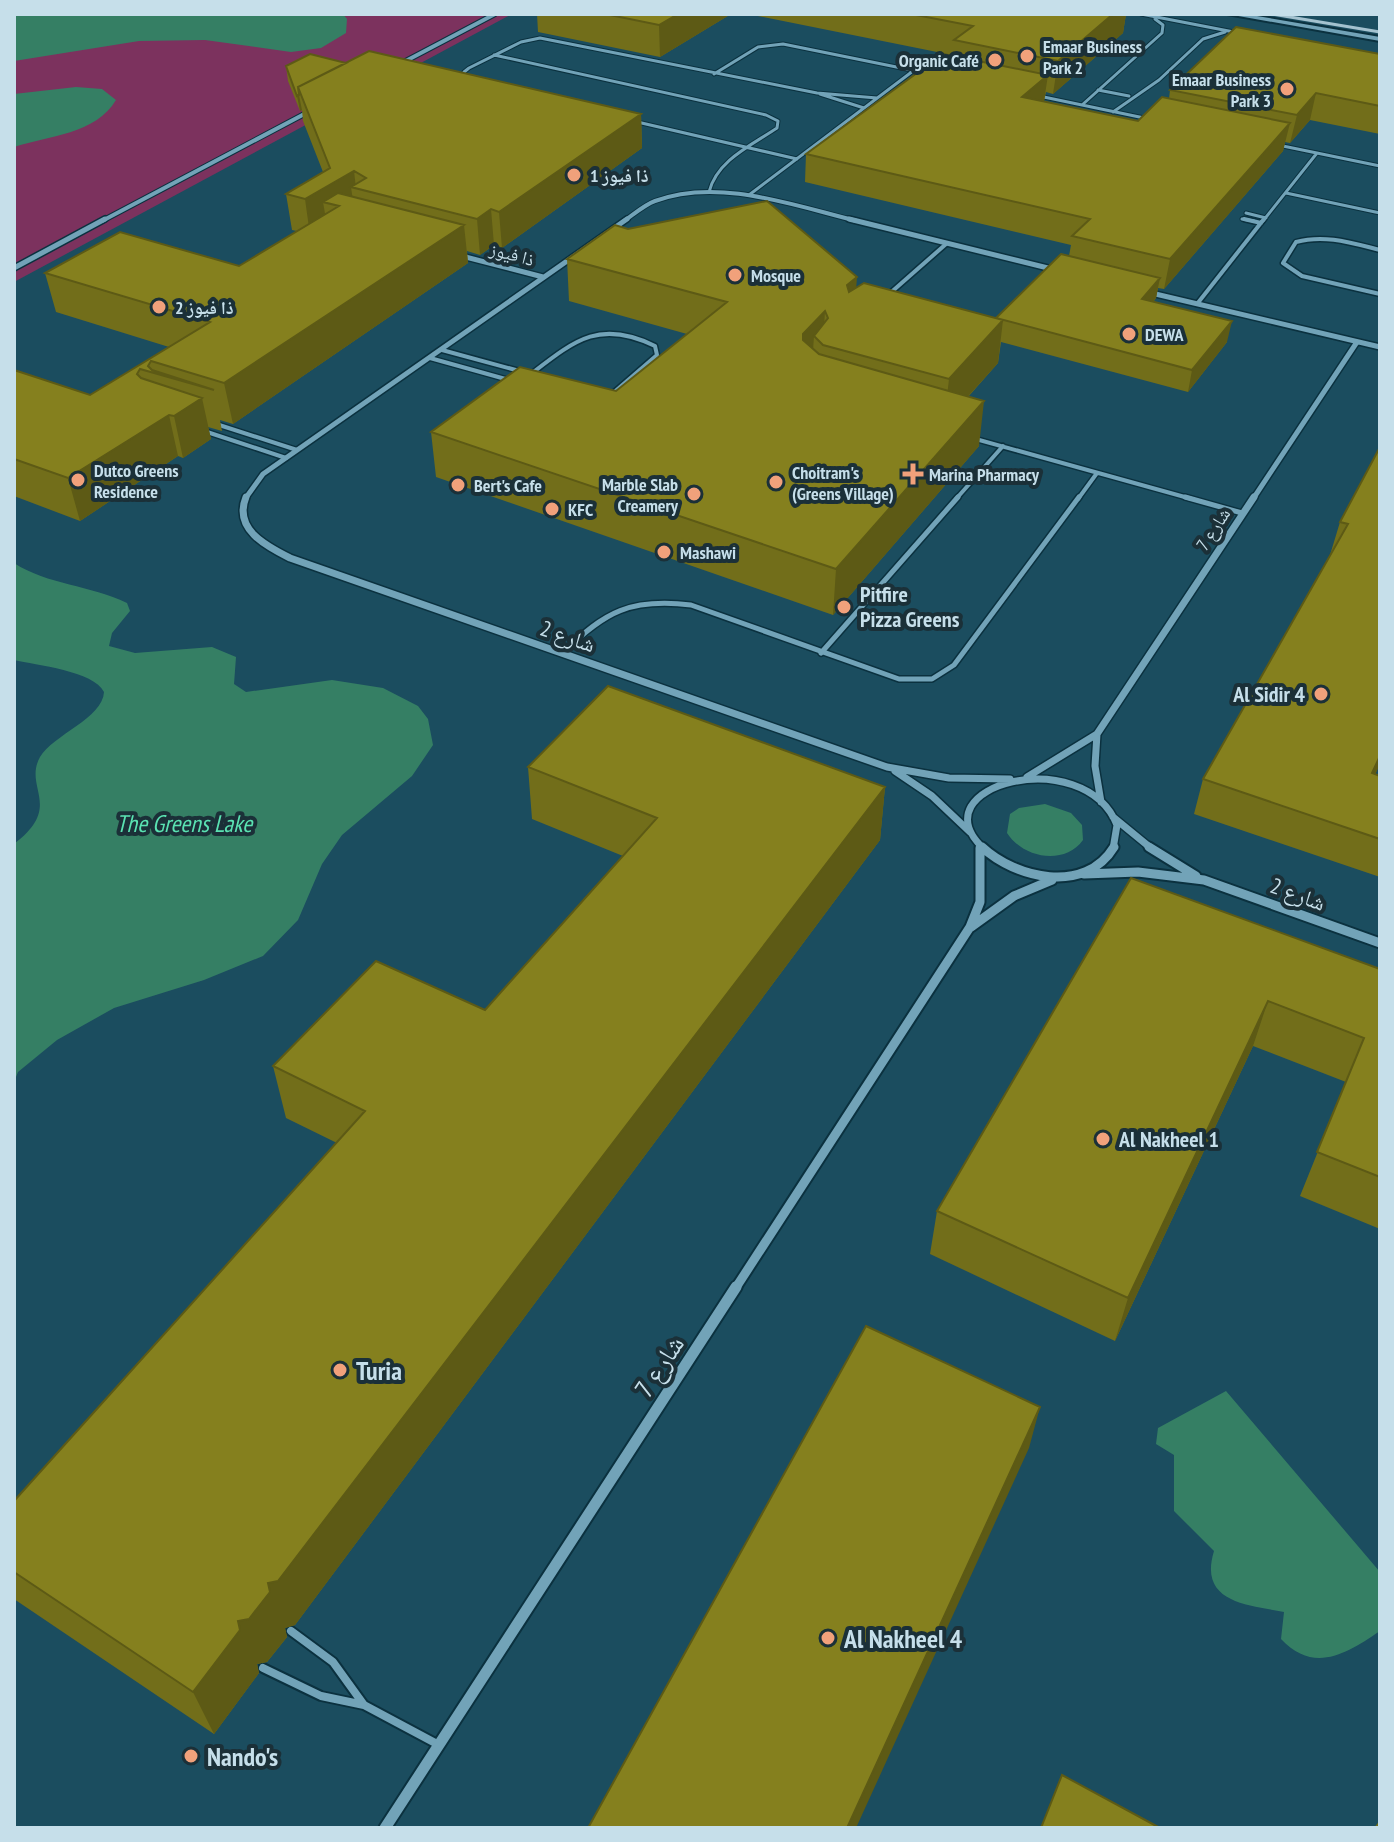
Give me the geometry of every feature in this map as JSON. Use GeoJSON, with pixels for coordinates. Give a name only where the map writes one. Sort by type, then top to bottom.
{"type":"FeatureCollection","features":[{"type":"Feature","properties":{"kind":"main road"},"geometry":{"type":"LineString","coordinates":[[1231,14],[1380,39]]}},
{"type":"Feature","properties":{"kind":"street"},"geometry":{"type":"LineString","coordinates":[[393,67],[495,14]]}},
{"type":"Feature","properties":{"kind":"street"},"geometry":{"type":"LineString","coordinates":[[14,268],[312,110]]}},
{"type":"Feature","properties":{"kind":"street"},"geometry":{"type":"LineString","coordinates":[[286,458],[653,201],[709,192],[749,195],[1064,272]]}},
{"type":"Feature","properties":{"kind":"street","name":"ذا فيوز"},"geometry":{"type":"LineString","coordinates":[[451,253],[543,277]]}},
{"type":"Feature","properties":{"kind":"street"},"geometry":{"type":"LineString","coordinates":[[1138,290],[1380,347]]}},
{"type":"Feature","properties":{"kind":"street","name":"شارع 7"},"geometry":{"type":"LineString","coordinates":[[1027,777],[1097,734],[1357,342]]}},
{"type":"Feature","properties":{"kind":"street","name":"شارع 2"},"geometry":{"type":"LineString","coordinates":[[286,458],[250,486],[241,512],[244,525],[255,538],[290,558],[887,767],[949,778],[1010,779]]}},
{"type":"Feature","properties":{"kind":"street"},"geometry":{"type":"LineString","coordinates":[[1097,734],[1095,766],[1101,802]]}},
{"type":"Feature","properties":{"kind":"street","name":"شارع 2"},"geometry":{"type":"LineString","coordinates":[[887,767],[932,796],[970,832]]}},
{"type":"Feature","properties":{"kind":"street"},"geometry":{"type":"LineString","coordinates":[[1027,777],[1064,782],[1101,802],[1112,817],[1118,834],[1113,851],[1100,865],[1058,878],[1013,871],[980,848],[970,832],[968,815],[975,800],[989,787],[1027,777]]}},
{"type":"Feature","properties":{"kind":"street","name":"شارع 2"},"geometry":{"type":"LineString","coordinates":[[1112,817],[1151,848],[1204,880],[1380,943]]}},
{"type":"Feature","properties":{"kind":"street","name":"شارع 7"},"geometry":{"type":"LineString","coordinates":[[385,1828],[970,927],[980,902],[980,848]]}},
{"type":"Feature","properties":{"kind":"street","name":"شارع 2"},"geometry":{"type":"LineString","coordinates":[[1079,874],[1138,872],[1204,880]]}},
{"type":"Feature","properties":{"kind":"street","name":"شارع 7"},"geometry":{"type":"LineString","coordinates":[[970,927],[1014,896],[1058,878]]}},
{"type":"Feature","properties":{"kind":"lane"},"geometry":{"type":"LineString","coordinates":[[1141,14],[1250,35]]}},
{"type":"Feature","properties":{"kind":"lane"},"geometry":{"type":"LineString","coordinates":[[1082,105],[1162,33],[1163,25],[1148,15]]}},
{"type":"Feature","properties":{"kind":"lane"},"geometry":{"type":"LineString","coordinates":[[1113,112],[1129,96],[1152,86],[1207,35],[1236,32]]}},
{"type":"Feature","properties":{"kind":"lane"},"geometry":{"type":"LineString","coordinates":[[470,83],[462,76],[464,72],[494,55],[540,38],[817,93],[877,98]]}},
{"type":"Feature","properties":{"kind":"lane"},"geometry":{"type":"LineString","coordinates":[[714,74],[758,47],[783,44],[928,74]]}},
{"type":"Feature","properties":{"kind":"lane"},"geometry":{"type":"LineString","coordinates":[[494,55],[766,115],[778,121],[777,128],[719,171],[711,181],[709,192]]}},
{"type":"Feature","properties":{"kind":"lane"},"geometry":{"type":"LineString","coordinates":[[749,195],[913,71]]}},
{"type":"Feature","properties":{"kind":"lane"},"geometry":{"type":"LineString","coordinates":[[1098,90],[1129,96]]}},
{"type":"Feature","properties":{"kind":"lane"},"geometry":{"type":"LineString","coordinates":[[817,93],[864,108]]}},
{"type":"Feature","properties":{"kind":"lane"},"geometry":{"type":"LineString","coordinates":[[1036,96],[1157,121]]}},
{"type":"Feature","properties":{"kind":"lane"},"geometry":{"type":"LineString","coordinates":[[632,121],[797,159]]}},
{"type":"Feature","properties":{"kind":"lane"},"geometry":{"type":"LineString","coordinates":[[837,129],[848,131]]}},
{"type":"Feature","properties":{"kind":"lane"},"geometry":{"type":"LineString","coordinates":[[832,132],[842,135]]}},
{"type":"Feature","properties":{"kind":"lane"},"geometry":{"type":"LineString","coordinates":[[1273,144],[1380,166]]}},
{"type":"Feature","properties":{"kind":"lane"},"geometry":{"type":"LineString","coordinates":[[1197,304],[1317,153]]}},
{"type":"Feature","properties":{"kind":"lane"},"geometry":{"type":"LineString","coordinates":[[1285,193],[1380,213]]}},
{"type":"Feature","properties":{"kind":"lane"},"geometry":{"type":"LineString","coordinates":[[1246,213],[1266,218]]}},
{"type":"Feature","properties":{"kind":"lane"},"geometry":{"type":"LineString","coordinates":[[1242,219],[1261,223]]}},
{"type":"Feature","properties":{"kind":"lane"},"geometry":{"type":"LineString","coordinates":[[1380,250],[1325,238],[1296,242],[1283,263],[1293,272],[1380,294]]}},
{"type":"Feature","properties":{"kind":"lane"},"geometry":{"type":"LineString","coordinates":[[880,302],[946,244]]}},
{"type":"Feature","properties":{"kind":"lane"},"geometry":{"type":"LineString","coordinates":[[430,358],[518,383],[579,338],[593,332],[610,332],[655,346],[657,355],[606,398]]}},
{"type":"Feature","properties":{"kind":"lane"},"geometry":{"type":"LineString","coordinates":[[442,350],[531,374]]}},
{"type":"Feature","properties":{"kind":"lane"},"geometry":{"type":"LineString","coordinates":[[202,419],[297,450]]}},
{"type":"Feature","properties":{"kind":"lane"},"geometry":{"type":"LineString","coordinates":[[191,427],[286,458]]}},
{"type":"Feature","properties":{"kind":"lane"},"geometry":{"type":"LineString","coordinates":[[960,434],[1242,513]]}},
{"type":"Feature","properties":{"kind":"lane"},"geometry":{"type":"LineString","coordinates":[[821,653],[1003,446]]}},
{"type":"Feature","properties":{"kind":"lane"},"geometry":{"type":"LineString","coordinates":[[563,653],[598,618],[618,607],[667,601],[691,605],[899,679],[932,679],[945,673],[1097,473]]}},
{"type":"Feature","properties":{"kind":"lane"},"geometry":{"type":"LineString","coordinates":[[291,1631],[323,1650],[339,1667],[364,1705]]}},
{"type":"Feature","properties":{"kind":"lane"},"geometry":{"type":"LineString","coordinates":[[263,1668],[321,1696],[364,1705],[439,1745]]}},
{"type":"Feature","properties":{"kind":"shaded area"},"geometry":{"type":"Polygon","coordinates":[[[14,14],[512,14],[14,282],[14,14]]]}},
{"type":"Feature","properties":{"kind":"water"},"geometry":{"type":"Polygon","coordinates":[[[14,14],[343,14],[347,19],[346,33],[321,48],[291,52],[205,40],[139,41],[14,61],[14,14]]]}},
{"type":"Feature","properties":{"kind":"water"},"geometry":{"type":"Polygon","coordinates":[[[76,87],[102,89],[116,100],[107,111],[84,127],[14,147],[14,94],[76,87]]]}},
{"type":"Feature","properties":{"kind":"water","name":"The Greens Lake"},"geometry":{"type":"Polygon","coordinates":[[[14,563],[41,576],[127,603],[130,611],[112,633],[109,646],[135,653],[212,647],[236,657],[234,684],[246,692],[332,680],[383,688],[418,706],[428,719],[433,745],[412,776],[342,835],[322,864],[298,920],[263,956],[204,980],[114,1008],[57,1040],[18,1072],[14,1082],[14,844],[37,819],[40,808],[36,768],[40,757],[55,741],[95,710],[104,692],[89,679],[77,674],[14,660],[14,563]]]}},
{"type":"Feature","properties":{"kind":"water"},"geometry":{"type":"Polygon","coordinates":[[[1045,804],[1071,813],[1082,825],[1083,840],[1075,848],[1055,856],[1044,856],[1023,848],[1007,833],[1010,814],[1019,808],[1045,804]]]}},
{"type":"Feature","properties":{"kind":"water"},"geometry":{"type":"Polygon","coordinates":[[[1226,1391],[1380,1572],[1380,1631],[1355,1647],[1330,1657],[1318,1658],[1293,1650],[1281,1639],[1284,1612],[1242,1603],[1220,1591],[1213,1581],[1211,1568],[1214,1551],[1174,1511],[1174,1455],[1156,1444],[1158,1428],[1226,1391]]]}},
{"type":"Feature","properties":{"kind":"building"},"geometry":{"type":"Polygon","coordinates":[[[605,14],[678,14],[659,25],[605,14]]]}},
{"type":"Feature","properties":{"kind":"building"},"geometry":{"type":"Polygon","coordinates":[[[911,14],[1113,14],[1058,61],[954,40],[973,26],[911,14]]]}},
{"type":"Feature","properties":{"kind":"building"},"geometry":{"type":"Polygon","coordinates":[[[1236,27],[1380,54],[1380,106],[1316,93],[1297,115],[1170,90],[1236,27]]]}},
{"type":"Feature","properties":{"kind":"building"},"geometry":{"type":"Polygon","coordinates":[[[369,51],[641,114],[499,212],[491,209],[477,219],[351,187],[366,178],[354,171],[305,199],[286,194],[330,168],[298,87],[369,51]]]}},
{"type":"Feature","properties":{"kind":"building"},"geometry":{"type":"Polygon","coordinates":[[[310,54],[346,63],[298,87],[297,96],[286,66],[310,54]]]}},
{"type":"Feature","properties":{"kind":"building"},"geometry":{"type":"Polygon","coordinates":[[[943,54],[1048,75],[1022,97],[1138,121],[1162,97],[1290,123],[1170,259],[1072,236],[1090,219],[806,154],[943,54]]]}},
{"type":"Feature","properties":{"kind":"building"},"geometry":{"type":"Polygon","coordinates":[[[338,193],[464,225],[224,383],[151,361],[148,366],[152,370],[214,390],[140,369],[137,374],[141,378],[202,398],[68,478],[14,459],[14,370],[90,395],[210,322],[45,273],[120,232],[239,266],[339,206],[323,202],[338,193]]]}},
{"type":"Feature","properties":{"kind":"building"},"geometry":{"type":"Polygon","coordinates":[[[767,201],[857,277],[847,285],[849,292],[864,283],[1003,320],[949,379],[823,345],[814,336],[828,318],[825,311],[803,334],[803,340],[819,354],[984,401],[836,569],[431,432],[520,367],[616,391],[727,302],[567,259],[615,225],[628,229],[767,201]]]}},
{"type":"Feature","properties":{"kind":"building"},"geometry":{"type":"Polygon","coordinates":[[[1061,254],[1160,278],[1142,299],[1232,321],[1192,370],[996,318],[1061,254]]]}},
{"type":"Feature","properties":{"kind":"building","name":"Al Sidir 4"},"geometry":{"type":"Polygon","coordinates":[[[1380,447],[1380,756],[1372,773],[1380,776],[1380,839],[1203,779],[1348,524],[1340,522],[1380,447]]]}},
{"type":"Feature","properties":{"kind":"building","name":"Turia"},"geometry":{"type":"Polygon","coordinates":[[[608,686],[885,787],[278,1581],[268,1583],[270,1592],[249,1619],[238,1621],[240,1630],[193,1692],[14,1572],[14,1501],[365,1111],[273,1066],[376,961],[485,1010],[657,818],[528,767],[608,686]]]}},
{"type":"Feature","properties":{"kind":"building","name":"Al Nakheel 1"},"geometry":{"type":"Polygon","coordinates":[[[1131,878],[1380,969],[1380,1177],[1317,1152],[1364,1038],[1268,1001],[1128,1298],[937,1211],[1131,878]]]}},
{"type":"Feature","properties":{"kind":"building","name":"Al Nakheel 4"},"geometry":{"type":"Polygon","coordinates":[[[866,1326],[1040,1407],[847,1828],[588,1828],[866,1326]]]}},
{"type":"Feature","properties":{"kind":"building"},"geometry":{"type":"Polygon","coordinates":[[[1062,1775],[1160,1828],[1041,1828],[1062,1775]]]}},
{"type":"Feature","properties":{"kind":"railway"},"geometry":{"type":"LineString","coordinates":[[1272,14],[1380,32]]}},
{"type":"Feature","properties":{"kind":"place","name":"Emaar Business Park 2"},"geometry":{"type":"Point","coordinates":[1027,56]}},
{"type":"Feature","properties":{"kind":"place","name":"Organic Café"},"geometry":{"type":"Point","coordinates":[995,60]}},
{"type":"Feature","properties":{"kind":"place","name":"Emaar Business Park 3"},"geometry":{"type":"Point","coordinates":[1287,89]}},
{"type":"Feature","properties":{"kind":"place","name":"ذا فيوز 1"},"geometry":{"type":"Point","coordinates":[574,175]}},
{"type":"Feature","properties":{"kind":"place","name":"Mosque"},"geometry":{"type":"Point","coordinates":[735,275]}},
{"type":"Feature","properties":{"kind":"place","name":"ذا فيوز 2"},"geometry":{"type":"Point","coordinates":[159,307]}},
{"type":"Feature","properties":{"kind":"place","name":"DEWA"},"geometry":{"type":"Point","coordinates":[1129,334]}},
{"type":"Feature","properties":{"kind":"place","name":"Marina Pharmacy"},"geometry":{"type":"Point","coordinates":[913,474]}},
{"type":"Feature","properties":{"kind":"place","name":"Dutco Greens Residence"},"geometry":{"type":"Point","coordinates":[78,480]}},
{"type":"Feature","properties":{"kind":"place","name":"Choitram's (Greens Village)"},"geometry":{"type":"Point","coordinates":[776,482]}},
{"type":"Feature","properties":{"kind":"place","name":"Bert's Cafe"},"geometry":{"type":"Point","coordinates":[458,485]}},
{"type":"Feature","properties":{"kind":"place","name":"Marble Slab Creamery"},"geometry":{"type":"Point","coordinates":[694,494]}},
{"type":"Feature","properties":{"kind":"place","name":"KFC"},"geometry":{"type":"Point","coordinates":[552,509]}},
{"type":"Feature","properties":{"kind":"place","name":"Mashawi"},"geometry":{"type":"Point","coordinates":[664,552]}},
{"type":"Feature","properties":{"kind":"place","name":"Pitfire Pizza Greens"},"geometry":{"type":"Point","coordinates":[844,607]}},
{"type":"Feature","properties":{"kind":"place","name":"Al Sidir 4"},"geometry":{"type":"Point","coordinates":[1321,694]}},
{"type":"Feature","properties":{"kind":"place","name":"Al Nakheel 1"},"geometry":{"type":"Point","coordinates":[1103,1139]}},
{"type":"Feature","properties":{"kind":"place","name":"Turia"},"geometry":{"type":"Point","coordinates":[340,1370]}},
{"type":"Feature","properties":{"kind":"place","name":"Al Nakheel 4"},"geometry":{"type":"Point","coordinates":[828,1638]}},
{"type":"Feature","properties":{"kind":"place","name":"Nando's"},"geometry":{"type":"Point","coordinates":[191,1756]}}]}
